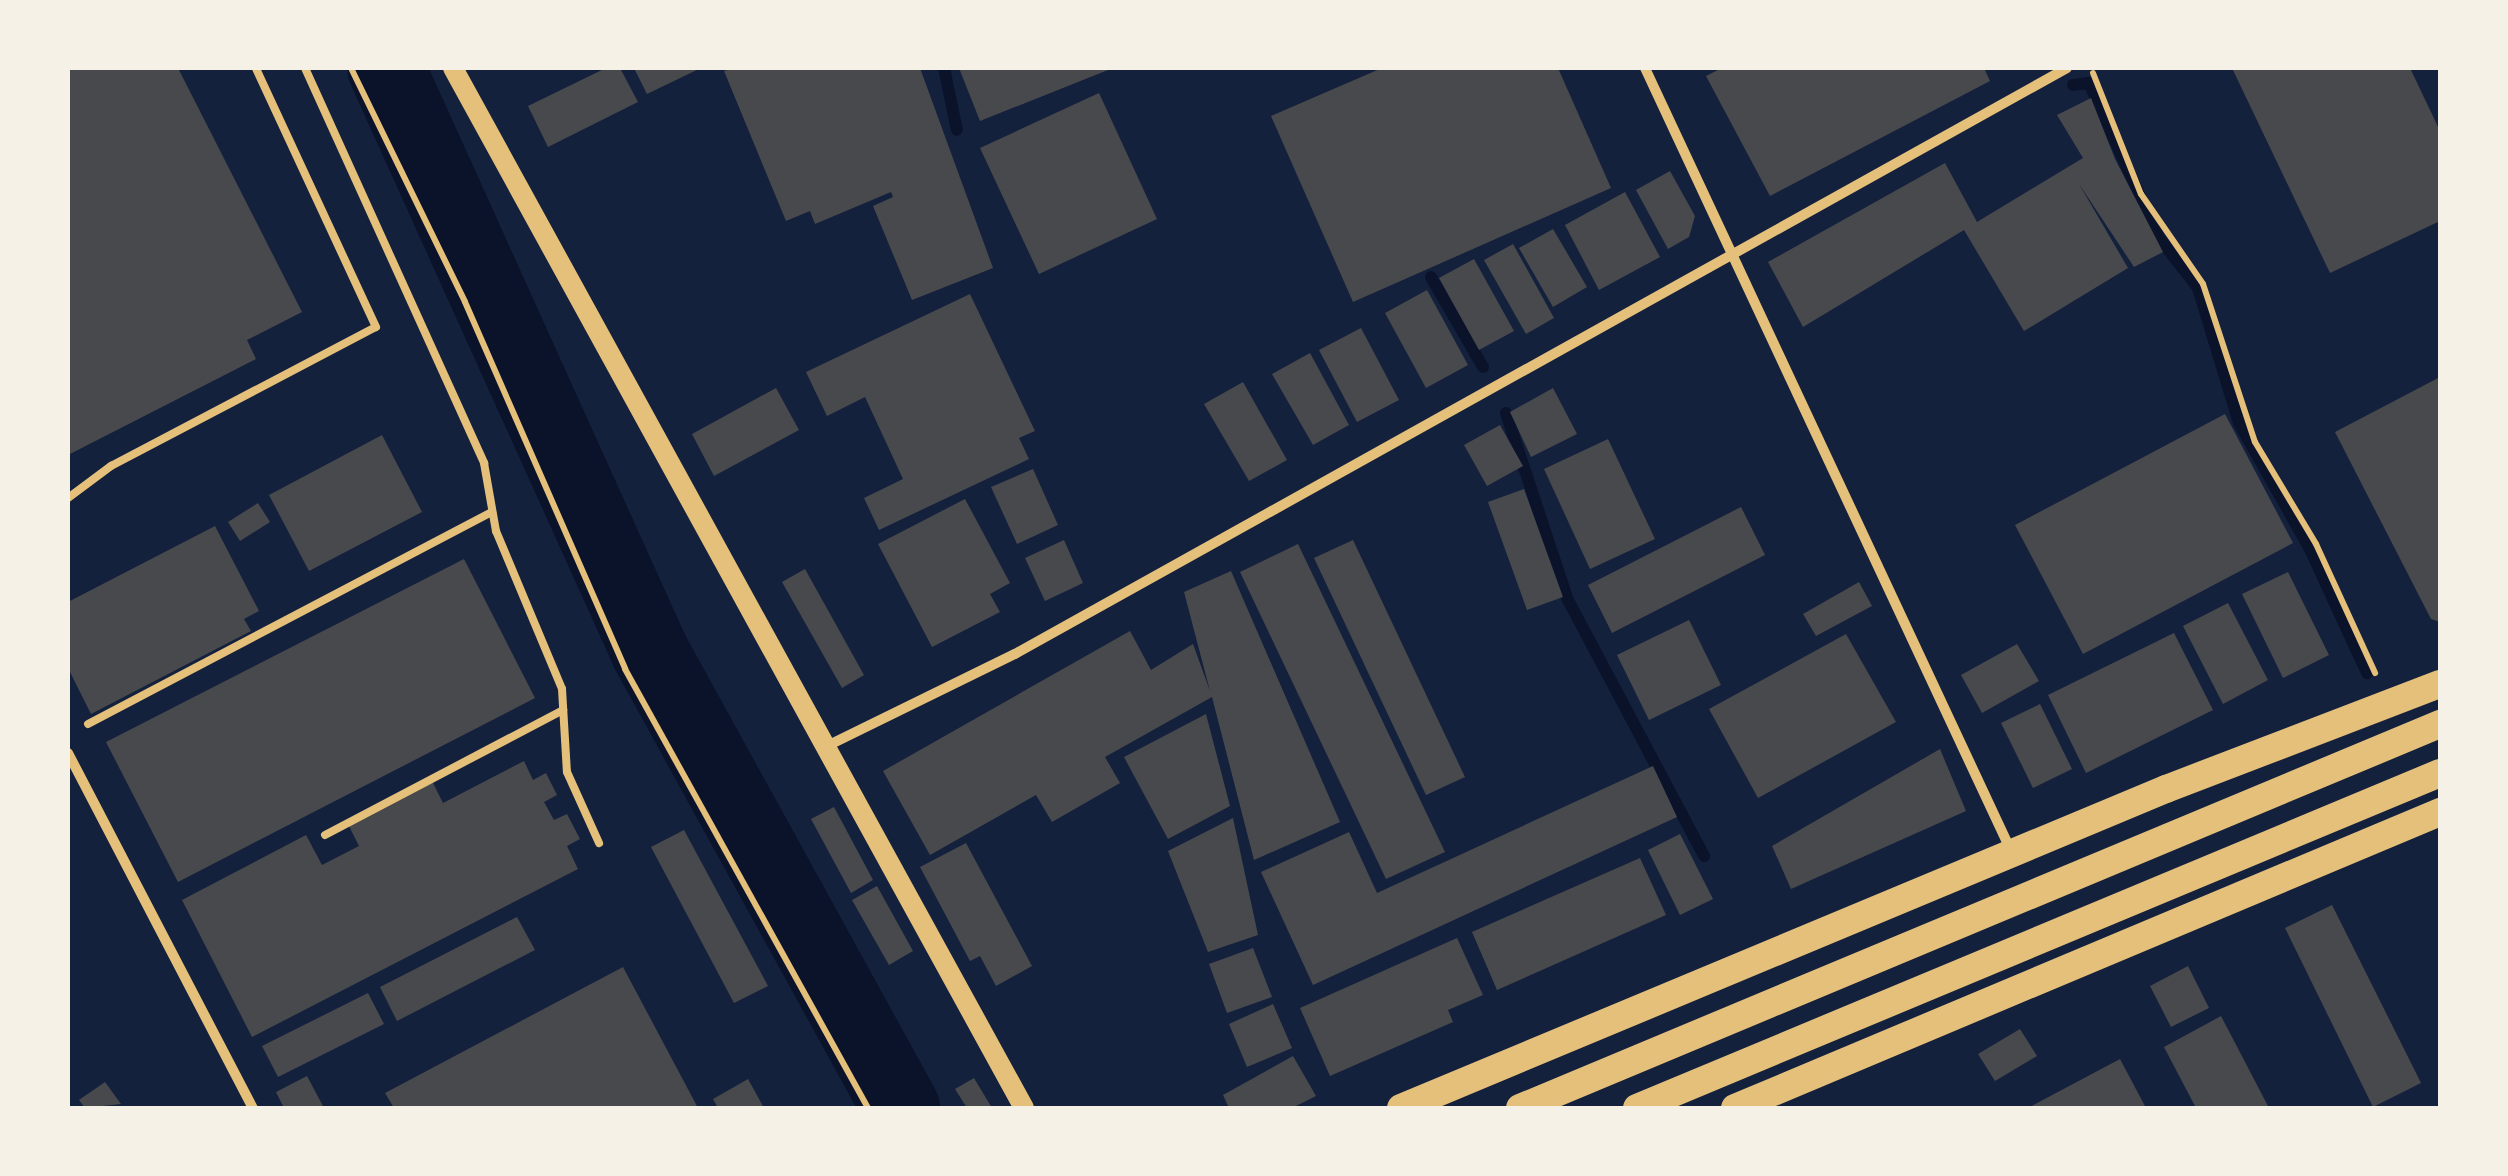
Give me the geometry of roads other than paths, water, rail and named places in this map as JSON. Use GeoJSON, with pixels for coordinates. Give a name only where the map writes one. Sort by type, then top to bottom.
{"type":"FeatureCollection","features":[{"type":"Feature","properties":{"kind":"highway"},"geometry":{"type":"LineString","coordinates":[[1400,1108],[2012,854],[2440,684]]}},
{"type":"Feature","properties":{"kind":"highway"},"geometry":{"type":"LineString","coordinates":[[1523,1107],[2440,724]]}},
{"type":"Feature","properties":{"kind":"highway"},"geometry":{"type":"LineString","coordinates":[[1637,1108],[2440,773]]}},
{"type":"Feature","properties":{"kind":"highway"},"geometry":{"type":"LineString","coordinates":[[1736,1108],[2440,812]]}},
{"type":"Feature","properties":{"kind":"main road"},"geometry":{"type":"LineString","coordinates":[[453,68],[1024,1108]]}},
{"type":"Feature","properties":{"kind":"street"},"geometry":{"type":"LineString","coordinates":[[1645,68],[2012,854]]}},
{"type":"Feature","properties":{"kind":"street"},"geometry":{"type":"LineString","coordinates":[[826,746],[1015,654],[2067,68]]}},
{"type":"Feature","properties":{"kind":"street"},"geometry":{"type":"LineString","coordinates":[[68,753],[253,1108]]}},
{"type":"Feature","properties":{"kind":"lane"},"geometry":{"type":"LineString","coordinates":[[68,498],[111,466],[376,327],[256,68]]}},
{"type":"Feature","properties":{"kind":"lane"},"geometry":{"type":"LineString","coordinates":[[304,68],[477,448],[492,512],[546,642],[563,710],[567,772],[599,843]]}},
{"type":"Feature","properties":{"kind":"lane"},"geometry":{"type":"LineString","coordinates":[[88,724],[492,512]]}},
{"type":"Feature","properties":{"kind":"lane"},"geometry":{"type":"LineString","coordinates":[[325,835],[563,710]]}},
{"type":"Feature","properties":{"kind":"waterway"},"geometry":{"type":"LineString","coordinates":[[386,68],[650,652],[901,1108]]}},
{"type":"Feature","properties":{"kind":"waterway"},"geometry":{"type":"LineString","coordinates":[[944,68],[957,130]]}},
{"type":"Feature","properties":{"kind":"waterway"},"geometry":{"type":"LineString","coordinates":[[2073,85],[2089,83],[2159,238],[2198,288],[2239,423],[2309,547],[2367,673]]}},
{"type":"Feature","properties":{"kind":"waterway"},"geometry":{"type":"LineString","coordinates":[[1431,277],[1483,367]]}},
{"type":"Feature","properties":{"kind":"waterway"},"geometry":{"type":"LineString","coordinates":[[1506,413],[1568,600],[1704,856]]}}]}
